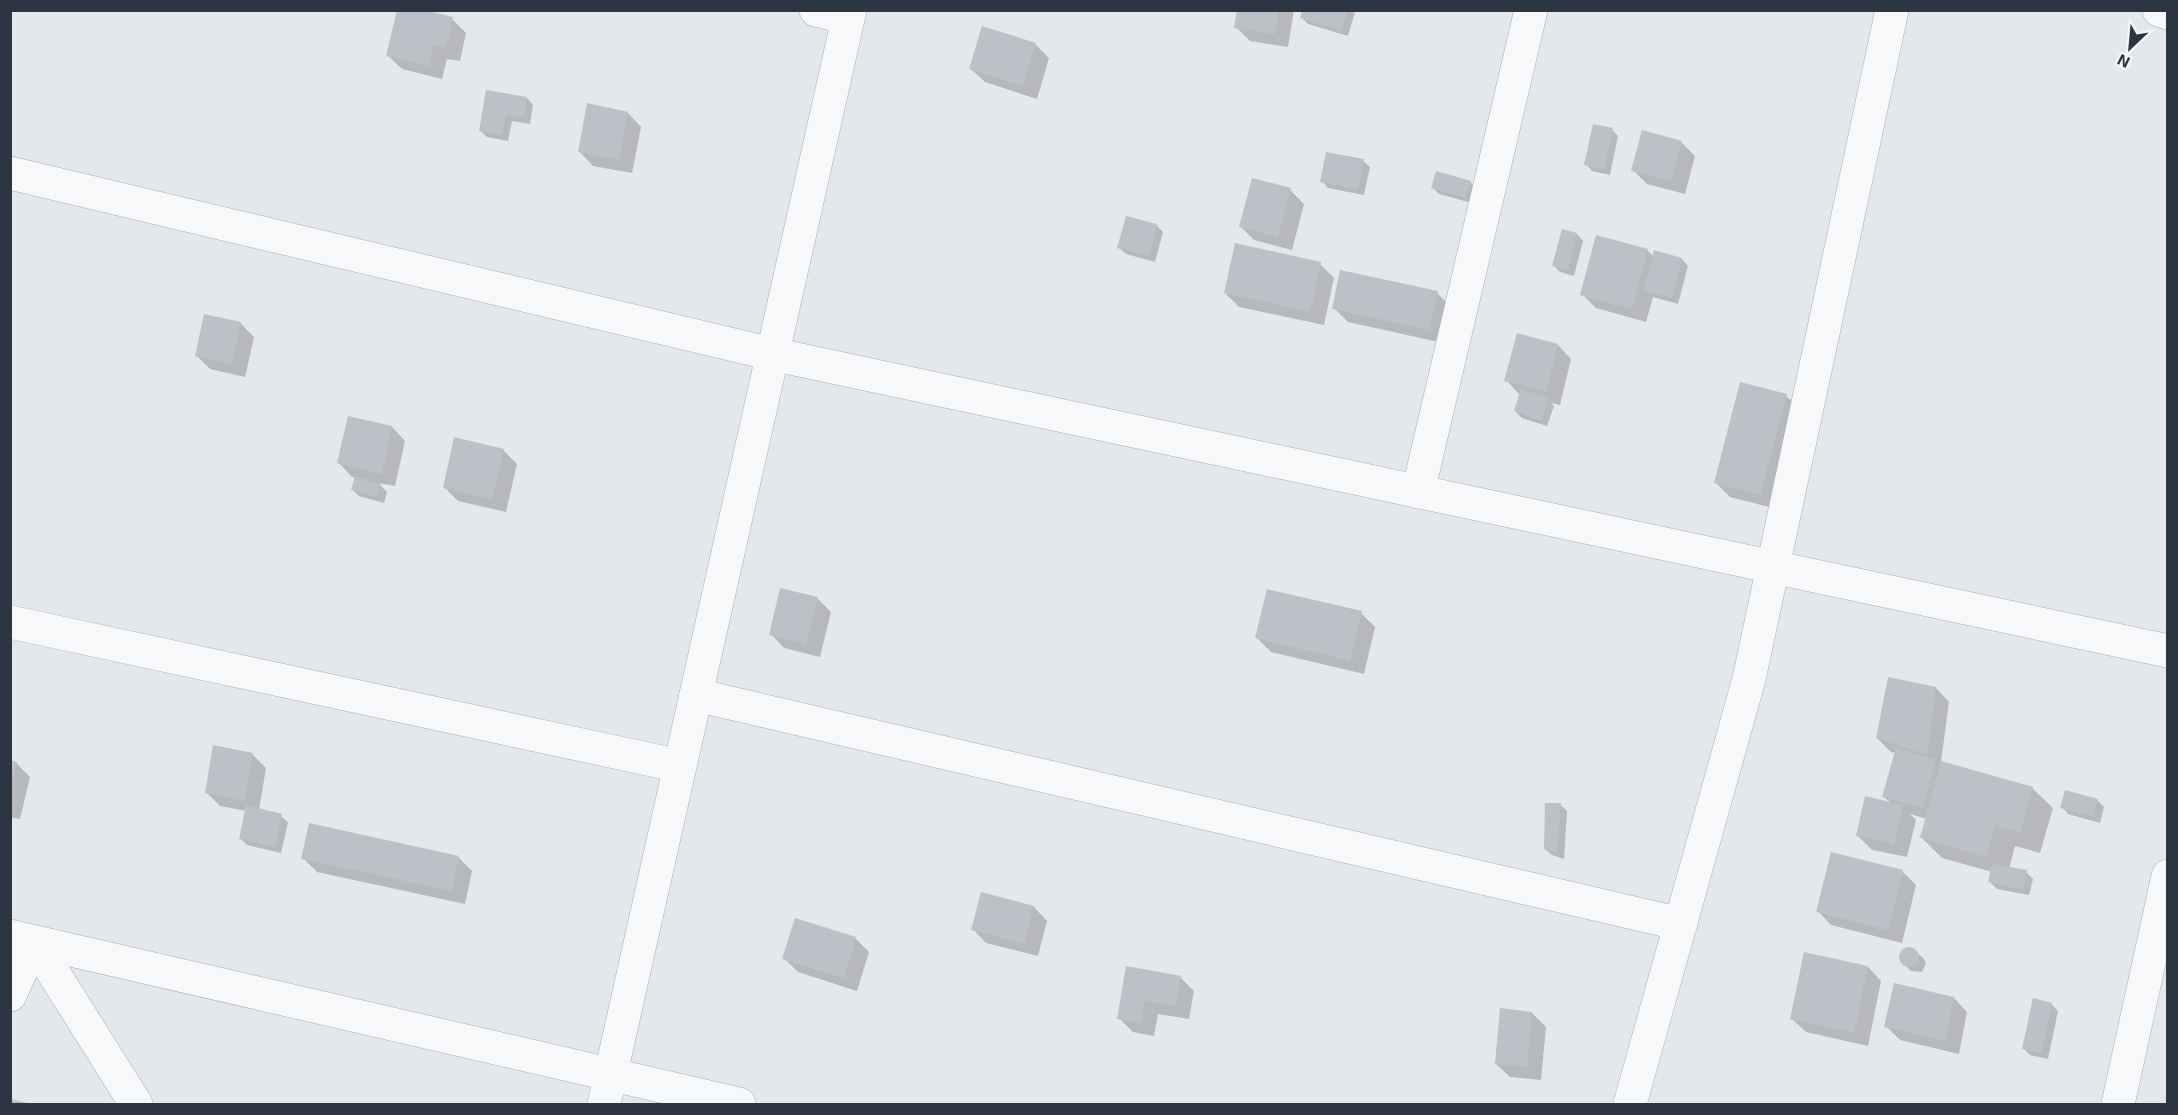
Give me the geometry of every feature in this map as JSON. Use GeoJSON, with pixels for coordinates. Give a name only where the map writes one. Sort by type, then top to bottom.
{"type":"FeatureCollection","features":[{"type":"Feature","properties":{"kind":"street"},"geometry":{"type":"LineString","coordinates":[[608,1090],[849,14],[816,10]]}},
{"type":"Feature","properties":{"kind":"street"},"geometry":{"type":"LineString","coordinates":[[1418,492],[1531,10]]}},
{"type":"Feature","properties":{"kind":"street"},"geometry":{"type":"LineString","coordinates":[[1630,1104],[1749,679],[1892,10]]}},
{"type":"Feature","properties":{"kind":"street"},"geometry":{"type":"LineString","coordinates":[[2158,10],[2168,12]]}},
{"type":"Feature","properties":{"kind":"street"},"geometry":{"type":"LineString","coordinates":[[10,173],[772,354],[2168,651]]}},
{"type":"Feature","properties":{"kind":"street"},"geometry":{"type":"LineString","coordinates":[[10,622],[680,766]]}},
{"type":"Feature","properties":{"kind":"street"},"geometry":{"type":"LineString","coordinates":[[696,695],[1681,924]]}},
{"type":"Feature","properties":{"kind":"street"},"geometry":{"type":"LineString","coordinates":[[2118,1104],[2168,876]]}},
{"type":"Feature","properties":{"kind":"street"},"geometry":{"type":"LineString","coordinates":[[22,939],[608,1090],[739,1104]]}},
{"type":"Feature","properties":{"kind":"street"},"geometry":{"type":"LineString","coordinates":[[10,995],[22,939]]}},
{"type":"Feature","properties":{"kind":"street"},"geometry":{"type":"LineString","coordinates":[[22,939],[136,1104]]}},
{"type":"Feature","properties":{"kind":"building"},"geometry":{"type":"Polygon","coordinates":[[[397,10],[424,10],[453,17],[446,48],[433,46],[429,66],[386,56],[397,10]]]}},
{"type":"Feature","properties":{"kind":"building"},"geometry":{"type":"Polygon","coordinates":[[[1237,10],[1278,10],[1275,34],[1234,28],[1237,10]]]}},
{"type":"Feature","properties":{"kind":"building"},"geometry":{"type":"Polygon","coordinates":[[[1302,10],[1347,10],[1341,31],[1300,18],[1302,10]]]}},
{"type":"Feature","properties":{"kind":"building"},"geometry":{"type":"Polygon","coordinates":[[[982,26],[1036,43],[1023,86],[969,69],[982,26]]]}},
{"type":"Feature","properties":{"kind":"building"},"geometry":{"type":"Polygon","coordinates":[[[486,90],[527,97],[524,118],[506,115],[502,135],[479,131],[486,90]]]}},
{"type":"Feature","properties":{"kind":"building"},"geometry":{"type":"Polygon","coordinates":[[[587,103],[628,112],[619,160],[578,152],[587,103]]]}},
{"type":"Feature","properties":{"kind":"building"},"geometry":{"type":"Polygon","coordinates":[[[1593,124],[1613,128],[1604,169],[1584,165],[1593,124]]]}},
{"type":"Feature","properties":{"kind":"building"},"geometry":{"type":"Polygon","coordinates":[[[1642,130],[1682,141],[1671,181],[1631,171],[1642,130]]]}},
{"type":"Feature","properties":{"kind":"building"},"geometry":{"type":"Polygon","coordinates":[[[1326,152],[1364,159],[1358,189],[1320,182],[1326,152]]]}},
{"type":"Feature","properties":{"kind":"building"},"geometry":{"type":"Polygon","coordinates":[[[1436,171],[1471,181],[1466,198],[1431,188],[1436,171]]]}},
{"type":"Feature","properties":{"kind":"building"},"geometry":{"type":"Polygon","coordinates":[[[1252,178],[1291,188],[1278,237],[1239,227],[1252,178]]]}},
{"type":"Feature","properties":{"kind":"building"},"geometry":{"type":"Polygon","coordinates":[[[1126,216],[1157,224],[1149,256],[1117,248],[1126,216]]]}},
{"type":"Feature","properties":{"kind":"building"},"geometry":{"type":"Polygon","coordinates":[[[1562,229],[1577,233],[1568,270],[1552,266],[1562,229]]]}},
{"type":"Feature","properties":{"kind":"building"},"geometry":{"type":"Polygon","coordinates":[[[1596,235],[1648,249],[1632,309],[1580,295],[1596,235]]]}},
{"type":"Feature","properties":{"kind":"building"},"geometry":{"type":"Polygon","coordinates":[[[1235,243],[1321,262],[1310,312],[1224,293],[1235,243]]]}},
{"type":"Feature","properties":{"kind":"building"},"geometry":{"type":"Polygon","coordinates":[[[1654,250],[1682,258],[1672,298],[1644,291],[1654,250]]]}},
{"type":"Feature","properties":{"kind":"building"},"geometry":{"type":"Polygon","coordinates":[[[1340,270],[1438,291],[1429,330],[1332,309],[1340,270]]]}},
{"type":"Feature","properties":{"kind":"building"},"geometry":{"type":"Polygon","coordinates":[[[204,314],[241,322],[231,364],[195,356],[204,314]]]}},
{"type":"Feature","properties":{"kind":"building"},"geometry":{"type":"Polygon","coordinates":[[[1517,333],[1558,344],[1546,392],[1504,381],[1517,333]]]}},
{"type":"Feature","properties":{"kind":"building"},"geometry":{"type":"Polygon","coordinates":[[[1740,382],[1787,394],[1760,495],[1714,483],[1740,382]]]}},
{"type":"Feature","properties":{"kind":"building"},"geometry":{"type":"Polygon","coordinates":[[[1521,389],[1548,398],[1541,421],[1514,411],[1521,389]]]}},
{"type":"Feature","properties":{"kind":"building"},"geometry":{"type":"Polygon","coordinates":[[[348,416],[392,426],[382,474],[337,463],[348,416]]]}},
{"type":"Feature","properties":{"kind":"building"},"geometry":{"type":"Polygon","coordinates":[[[454,437],[504,449],[492,500],[443,488],[454,437]]]}},
{"type":"Feature","properties":{"kind":"building"},"geometry":{"type":"Polygon","coordinates":[[[355,476],[381,484],[377,497],[351,490],[355,476]]]}},
{"type":"Feature","properties":{"kind":"building"},"geometry":{"type":"Polygon","coordinates":[[[780,588],[818,597],[806,644],[769,635],[780,588]]]}},
{"type":"Feature","properties":{"kind":"building"},"geometry":{"type":"Polygon","coordinates":[[[1267,589],[1362,611],[1350,661],[1255,638],[1267,589]]]}},
{"type":"Feature","properties":{"kind":"building"},"geometry":{"type":"Polygon","coordinates":[[[1888,677],[1936,687],[1927,755],[1876,738],[1888,677]]]}},
{"type":"Feature","properties":{"kind":"building"},"geometry":{"type":"Polygon","coordinates":[[[213,745],[253,753],[245,801],[205,793],[213,745]]]}},
{"type":"Feature","properties":{"kind":"building"},"geometry":{"type":"Polygon","coordinates":[[[1896,748],[1936,759],[1923,808],[1882,797],[1896,748]]]}},
{"type":"Feature","properties":{"kind":"building"},"geometry":{"type":"Polygon","coordinates":[[[10,760],[17,762],[11,785],[10,784],[10,760]]]}},
{"type":"Feature","properties":{"kind":"building"},"geometry":{"type":"Polygon","coordinates":[[[1941,761],[2033,787],[2020,833],[1995,826],[1986,857],[1920,838],[1941,761]]]}},
{"type":"Feature","properties":{"kind":"building"},"geometry":{"type":"Polygon","coordinates":[[[2065,790],[2098,799],[2093,817],[2060,808],[2065,790]]]}},
{"type":"Feature","properties":{"kind":"building"},"geometry":{"type":"Polygon","coordinates":[[[1865,796],[1903,805],[1894,844],[1856,836],[1865,796]]]}},
{"type":"Feature","properties":{"kind":"building"},"geometry":{"type":"Polygon","coordinates":[[[1545,803],[1561,803],[1557,853],[1544,849],[1545,803]]]}},
{"type":"Feature","properties":{"kind":"building"},"geometry":{"type":"Polygon","coordinates":[[[246,805],[282,814],[275,847],[239,839],[246,805]]]}},
{"type":"Feature","properties":{"kind":"building"},"geometry":{"type":"Polygon","coordinates":[[[309,823],[459,856],[452,891],[301,859],[309,823]]]}},
{"type":"Feature","properties":{"kind":"building"},"geometry":{"type":"Polygon","coordinates":[[[1831,852],[1903,870],[1888,930],[1816,912],[1831,852]]]}},
{"type":"Feature","properties":{"kind":"building"},"geometry":{"type":"Polygon","coordinates":[[[1992,864],[2027,870],[2023,890],[1988,882],[1992,864]]]}},
{"type":"Feature","properties":{"kind":"building"},"geometry":{"type":"Polygon","coordinates":[[[981,892],[1034,906],[1024,944],[971,930],[981,892]]]}},
{"type":"Feature","properties":{"kind":"building"},"geometry":{"type":"Polygon","coordinates":[[[795,918],[856,937],[844,978],[782,959],[795,918]]]}},
{"type":"Feature","properties":{"kind":"building"},"geometry":{"type":"Polygon","coordinates":[[[1909,947],[1916,950],[1919,957],[1916,964],[1909,967],[1902,964],[1899,957],[1902,950],[1909,947]]]}},
{"type":"Feature","properties":{"kind":"building"},"geometry":{"type":"Polygon","coordinates":[[[1804,952],[1868,966],[1854,1033],[1790,1019],[1804,952]]]}},
{"type":"Feature","properties":{"kind":"building"},"geometry":{"type":"Polygon","coordinates":[[[1126,966],[1181,976],[1176,1006],[1144,1001],[1141,1023],[1117,1019],[1126,966]]]}},
{"type":"Feature","properties":{"kind":"building"},"geometry":{"type":"Polygon","coordinates":[[[1894,983],[1954,997],[1945,1041],[1884,1027],[1894,983]]]}},
{"type":"Feature","properties":{"kind":"building"},"geometry":{"type":"Polygon","coordinates":[[[2033,998],[2052,1003],[2041,1053],[2022,1049],[2033,998]]]}},
{"type":"Feature","properties":{"kind":"building"},"geometry":{"type":"Polygon","coordinates":[[[1500,1008],[1532,1012],[1527,1067],[1495,1064],[1500,1008]]]}},
{"type":"Feature","properties":{"kind":"building"},"geometry":{"type":"Polygon","coordinates":[[[10,1099],[32,1104],[10,1104],[10,1099]]]}}]}
